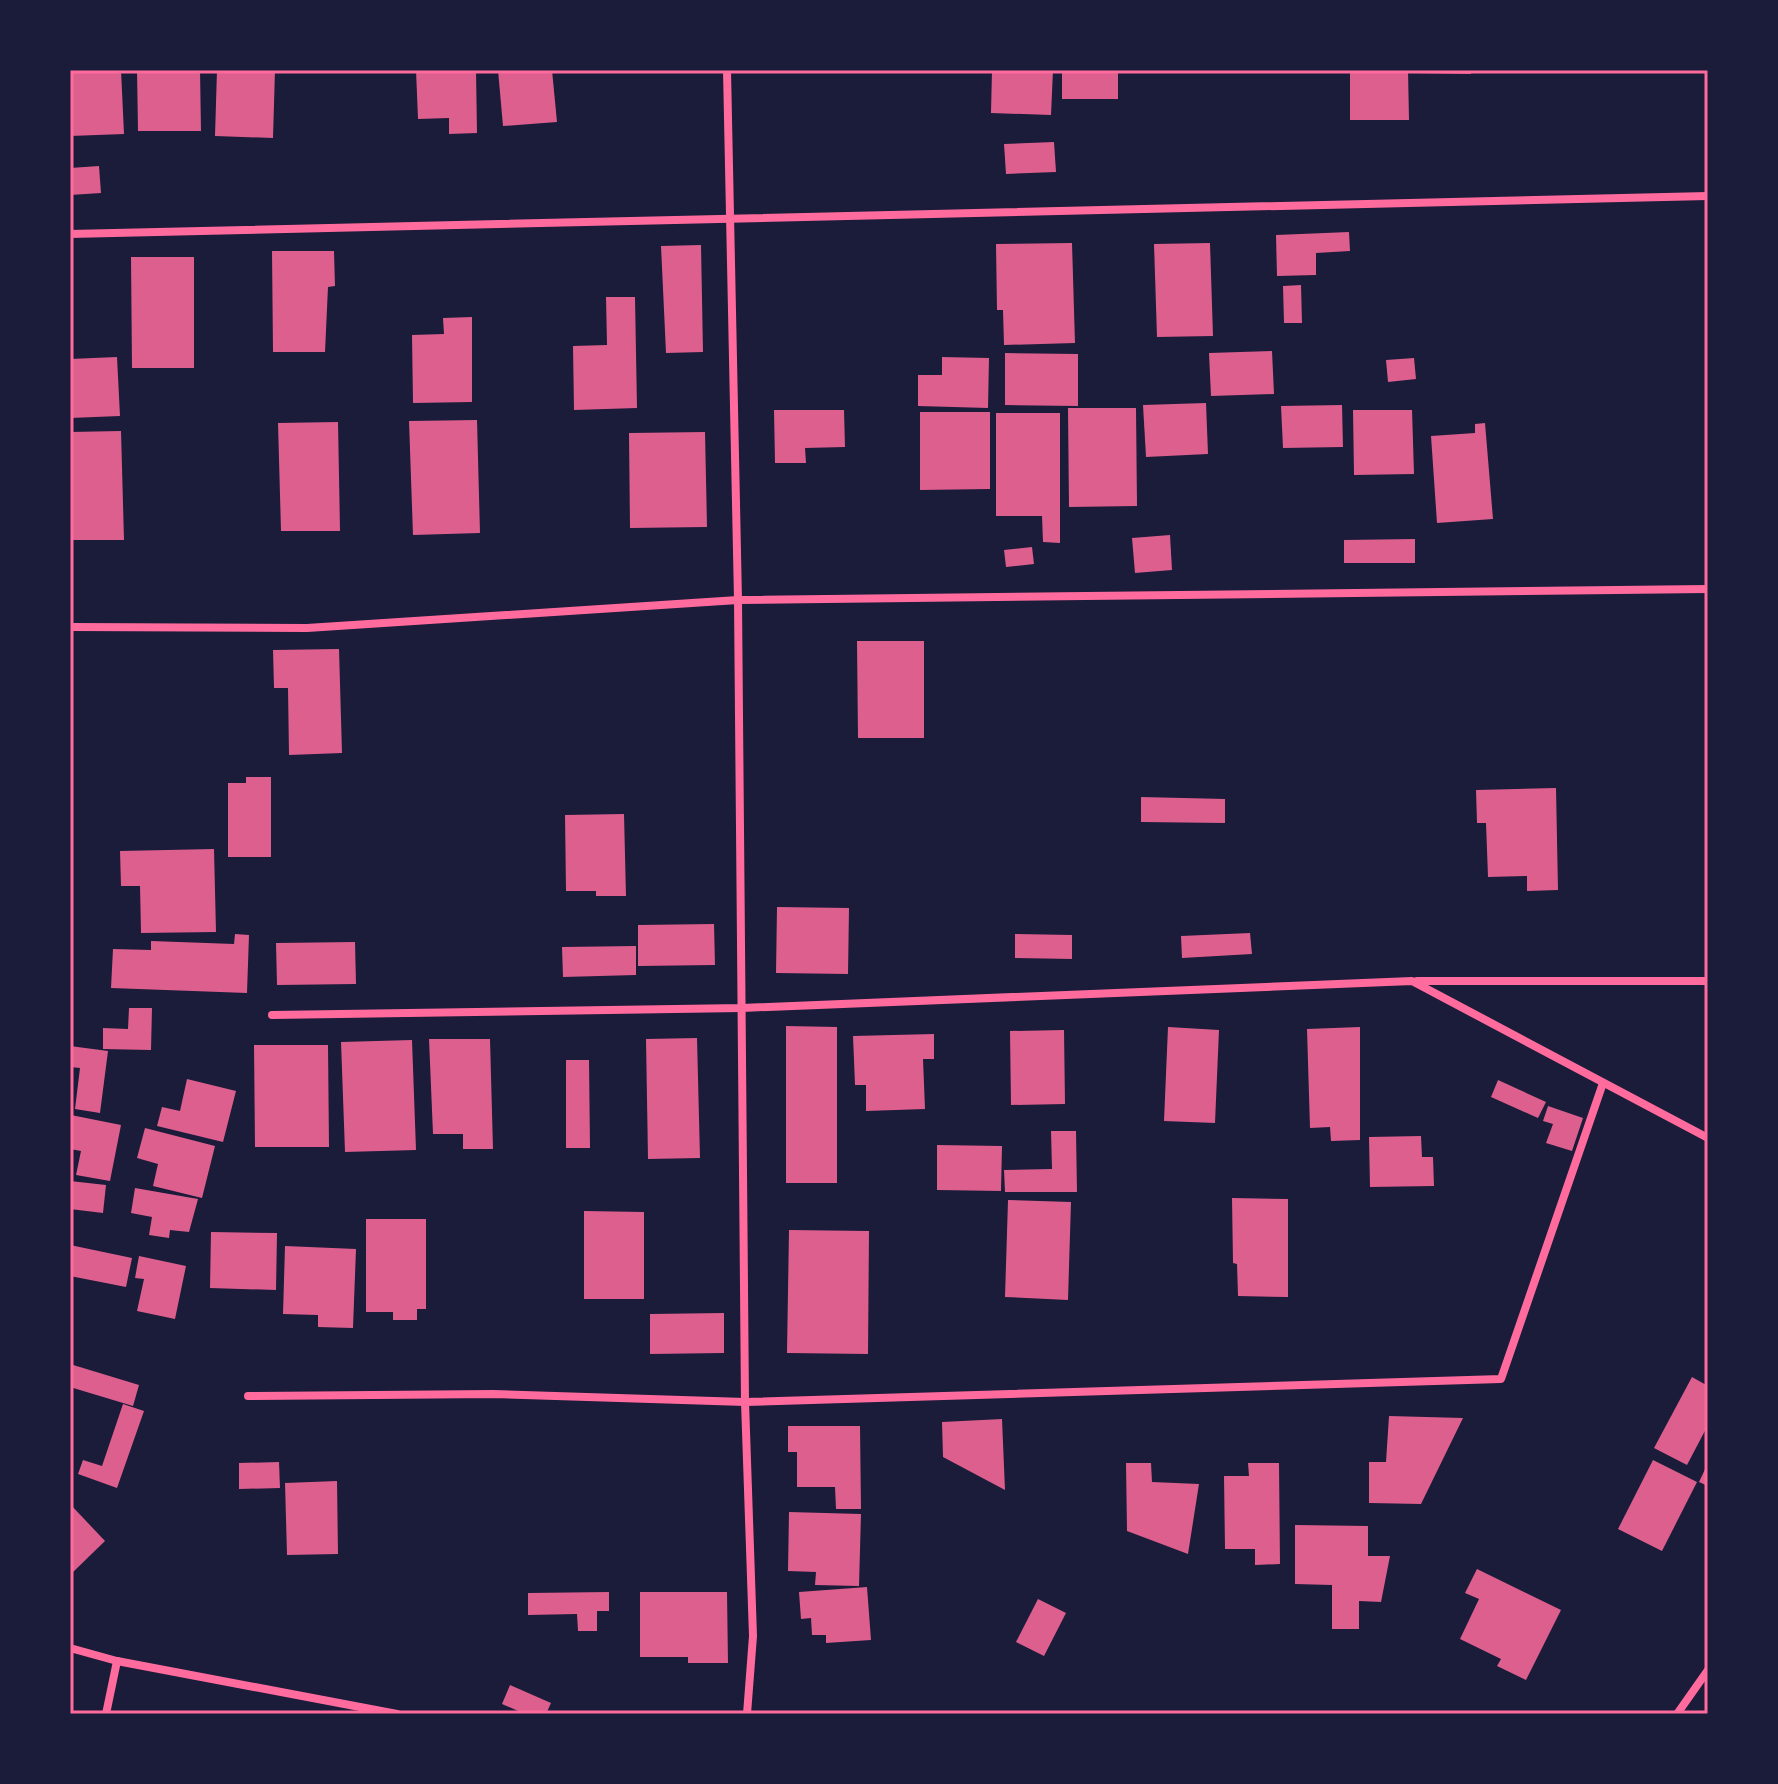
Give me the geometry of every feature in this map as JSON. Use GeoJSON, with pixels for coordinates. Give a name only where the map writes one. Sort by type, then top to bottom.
{"type":"FeatureCollection","features":[{"type":"Feature","properties":{"kind":"street"},"geometry":{"type":"LineString","coordinates":[[727,70],[738,600],[745,1402],[753,1636],[747,1714]]}},
{"type":"Feature","properties":{"kind":"street"},"geometry":{"type":"LineString","coordinates":[[70,234],[1708,196]]}},
{"type":"Feature","properties":{"kind":"street"},"geometry":{"type":"LineString","coordinates":[[70,627],[307,628],[738,600],[1708,589]]}},
{"type":"Feature","properties":{"kind":"street"},"geometry":{"type":"LineString","coordinates":[[1412,981],[1708,1138]]}},
{"type":"Feature","properties":{"kind":"street"},"geometry":{"type":"LineString","coordinates":[[272,1015],[742,1008],[1412,981],[1708,981]]}},
{"type":"Feature","properties":{"kind":"street"},"geometry":{"type":"LineString","coordinates":[[248,1396],[494,1394],[745,1402],[1501,1379],[1603,1083]]}},
{"type":"Feature","properties":{"kind":"street"},"geometry":{"type":"LineString","coordinates":[[70,1648],[117,1661],[397,1714]]}},
{"type":"Feature","properties":{"kind":"street"},"geometry":{"type":"LineString","coordinates":[[106,1714],[117,1661]]}},
{"type":"Feature","properties":{"kind":"street"},"geometry":{"type":"LineString","coordinates":[[1677,1714],[1708,1670]]}},
{"type":"Feature","properties":{"kind":"building"},"geometry":{"type":"Polygon","coordinates":[[[70,70],[121,70],[124,134],[70,136],[70,70]]]}},
{"type":"Feature","properties":{"kind":"building"},"geometry":{"type":"Polygon","coordinates":[[[137,70],[200,70],[201,131],[138,131],[137,70]]]}},
{"type":"Feature","properties":{"kind":"building"},"geometry":{"type":"Polygon","coordinates":[[[217,70],[275,70],[273,138],[215,136],[217,70]]]}},
{"type":"Feature","properties":{"kind":"building"},"geometry":{"type":"Polygon","coordinates":[[[416,70],[476,70],[477,133],[449,134],[449,118],[418,119],[416,70]]]}},
{"type":"Feature","properties":{"kind":"building"},"geometry":{"type":"Polygon","coordinates":[[[498,70],[552,70],[557,122],[503,126],[498,70]]]}},
{"type":"Feature","properties":{"kind":"building"},"geometry":{"type":"Polygon","coordinates":[[[992,70],[1053,70],[1051,115],[991,113],[992,70]]]}},
{"type":"Feature","properties":{"kind":"building"},"geometry":{"type":"Polygon","coordinates":[[[1062,70],[1118,70],[1118,99],[1062,99],[1062,70]]]}},
{"type":"Feature","properties":{"kind":"building"},"geometry":{"type":"Polygon","coordinates":[[[1350,70],[1408,70],[1409,120],[1350,120],[1350,70]]]}},
{"type":"Feature","properties":{"kind":"building"},"geometry":{"type":"Polygon","coordinates":[[[1412,70],[1471,70],[1471,74],[1412,73],[1412,70]]]}},
{"type":"Feature","properties":{"kind":"building"},"geometry":{"type":"Polygon","coordinates":[[[1054,142],[1056,172],[1006,174],[1004,144],[1054,142]]]}},
{"type":"Feature","properties":{"kind":"building"},"geometry":{"type":"Polygon","coordinates":[[[99,166],[101,193],[70,195],[70,168],[99,166]]]}},
{"type":"Feature","properties":{"kind":"building"},"geometry":{"type":"Polygon","coordinates":[[[1349,232],[1350,251],[1316,253],[1316,275],[1277,276],[1276,235],[1349,232]]]}},
{"type":"Feature","properties":{"kind":"building"},"geometry":{"type":"Polygon","coordinates":[[[1072,243],[1075,343],[1004,345],[1003,310],[997,310],[996,244],[1072,243]]]}},
{"type":"Feature","properties":{"kind":"building"},"geometry":{"type":"Polygon","coordinates":[[[1210,243],[1213,336],[1157,337],[1154,244],[1210,243]]]}},
{"type":"Feature","properties":{"kind":"building"},"geometry":{"type":"Polygon","coordinates":[[[701,245],[703,352],[666,353],[661,246],[701,245]]]}},
{"type":"Feature","properties":{"kind":"building"},"geometry":{"type":"Polygon","coordinates":[[[272,251],[334,251],[335,286],[328,287],[325,352],[273,352],[272,251]]]}},
{"type":"Feature","properties":{"kind":"building"},"geometry":{"type":"Polygon","coordinates":[[[131,257],[194,257],[194,368],[132,368],[131,257]]]}},
{"type":"Feature","properties":{"kind":"building"},"geometry":{"type":"Polygon","coordinates":[[[1301,285],[1302,323],[1284,323],[1283,286],[1301,285]]]}},
{"type":"Feature","properties":{"kind":"building"},"geometry":{"type":"Polygon","coordinates":[[[606,297],[635,297],[637,408],[574,410],[573,346],[607,345],[606,297]]]}},
{"type":"Feature","properties":{"kind":"building"},"geometry":{"type":"Polygon","coordinates":[[[472,317],[472,402],[413,403],[412,335],[444,334],[443,318],[472,317]]]}},
{"type":"Feature","properties":{"kind":"building"},"geometry":{"type":"Polygon","coordinates":[[[1272,351],[1274,394],[1211,396],[1209,353],[1272,351]]]}},
{"type":"Feature","properties":{"kind":"building"},"geometry":{"type":"Polygon","coordinates":[[[1005,353],[1078,354],[1078,406],[1005,405],[1005,353]]]}},
{"type":"Feature","properties":{"kind":"building"},"geometry":{"type":"Polygon","coordinates":[[[117,357],[120,416],[70,418],[70,359],[117,357]]]}},
{"type":"Feature","properties":{"kind":"building"},"geometry":{"type":"Polygon","coordinates":[[[942,357],[989,358],[988,408],[918,406],[918,375],[942,375],[942,357]]]}},
{"type":"Feature","properties":{"kind":"building"},"geometry":{"type":"Polygon","coordinates":[[[1414,358],[1416,379],[1388,382],[1386,360],[1414,358]]]}},
{"type":"Feature","properties":{"kind":"building"},"geometry":{"type":"Polygon","coordinates":[[[1206,403],[1208,454],[1146,457],[1143,405],[1206,403]]]}},
{"type":"Feature","properties":{"kind":"building"},"geometry":{"type":"Polygon","coordinates":[[[1342,405],[1343,447],[1283,448],[1281,406],[1342,405]]]}},
{"type":"Feature","properties":{"kind":"building"},"geometry":{"type":"Polygon","coordinates":[[[1068,408],[1136,408],[1137,506],[1069,507],[1068,408]]]}},
{"type":"Feature","properties":{"kind":"building"},"geometry":{"type":"Polygon","coordinates":[[[774,410],[844,410],[845,447],[805,448],[806,463],[775,463],[774,410]]]}},
{"type":"Feature","properties":{"kind":"building"},"geometry":{"type":"Polygon","coordinates":[[[1353,410],[1412,410],[1414,474],[1354,475],[1353,410]]]}},
{"type":"Feature","properties":{"kind":"building"},"geometry":{"type":"Polygon","coordinates":[[[920,412],[990,412],[990,489],[920,490],[920,412]]]}},
{"type":"Feature","properties":{"kind":"building"},"geometry":{"type":"Polygon","coordinates":[[[996,413],[1060,413],[1060,543],[1043,542],[1042,516],[996,516],[996,413]]]}},
{"type":"Feature","properties":{"kind":"building"},"geometry":{"type":"Polygon","coordinates":[[[477,420],[480,533],[413,535],[409,421],[477,420]]]}},
{"type":"Feature","properties":{"kind":"building"},"geometry":{"type":"Polygon","coordinates":[[[338,422],[340,531],[281,531],[278,423],[338,422]]]}},
{"type":"Feature","properties":{"kind":"building"},"geometry":{"type":"Polygon","coordinates":[[[1485,423],[1493,519],[1437,523],[1431,436],[1475,433],[1475,424],[1485,423]]]}},
{"type":"Feature","properties":{"kind":"building"},"geometry":{"type":"Polygon","coordinates":[[[121,431],[124,540],[70,540],[70,432],[121,431]]]}},
{"type":"Feature","properties":{"kind":"building"},"geometry":{"type":"Polygon","coordinates":[[[705,432],[707,527],[630,528],[629,433],[705,432]]]}},
{"type":"Feature","properties":{"kind":"building"},"geometry":{"type":"Polygon","coordinates":[[[1170,535],[1172,570],[1135,573],[1132,538],[1170,535]]]}},
{"type":"Feature","properties":{"kind":"building"},"geometry":{"type":"Polygon","coordinates":[[[1415,539],[1415,563],[1344,563],[1344,540],[1415,539]]]}},
{"type":"Feature","properties":{"kind":"building"},"geometry":{"type":"Polygon","coordinates":[[[1032,547],[1034,564],[1006,567],[1004,550],[1032,547]]]}},
{"type":"Feature","properties":{"kind":"building"},"geometry":{"type":"Polygon","coordinates":[[[857,641],[924,641],[924,738],[858,738],[857,641]]]}},
{"type":"Feature","properties":{"kind":"building"},"geometry":{"type":"Polygon","coordinates":[[[339,649],[342,753],[289,755],[288,688],[274,688],[273,650],[339,649]]]}},
{"type":"Feature","properties":{"kind":"building"},"geometry":{"type":"Polygon","coordinates":[[[246,777],[271,777],[271,857],[228,857],[228,783],[246,783],[246,777]]]}},
{"type":"Feature","properties":{"kind":"building"},"geometry":{"type":"Polygon","coordinates":[[[1556,788],[1558,890],[1527,891],[1527,876],[1488,877],[1486,823],[1477,823],[1476,790],[1556,788]]]}},
{"type":"Feature","properties":{"kind":"building"},"geometry":{"type":"Polygon","coordinates":[[[1141,797],[1225,799],[1225,823],[1141,822],[1141,797]]]}},
{"type":"Feature","properties":{"kind":"building"},"geometry":{"type":"Polygon","coordinates":[[[624,814],[626,896],[596,896],[596,891],[566,891],[565,815],[624,814]]]}},
{"type":"Feature","properties":{"kind":"building"},"geometry":{"type":"Polygon","coordinates":[[[214,849],[216,932],[141,933],[140,886],[121,886],[120,851],[214,849]]]}},
{"type":"Feature","properties":{"kind":"building"},"geometry":{"type":"Polygon","coordinates":[[[777,907],[849,908],[848,974],[776,973],[777,907]]]}},
{"type":"Feature","properties":{"kind":"building"},"geometry":{"type":"Polygon","coordinates":[[[714,924],[715,965],[638,966],[638,925],[714,924]]]}},
{"type":"Feature","properties":{"kind":"building"},"geometry":{"type":"Polygon","coordinates":[[[1250,933],[1252,954],[1182,958],[1181,936],[1250,933]]]}},
{"type":"Feature","properties":{"kind":"building"},"geometry":{"type":"Polygon","coordinates":[[[235,934],[249,935],[247,993],[111,988],[113,949],[151,950],[151,941],[234,944],[235,934]]]}},
{"type":"Feature","properties":{"kind":"building"},"geometry":{"type":"Polygon","coordinates":[[[1015,934],[1072,935],[1072,959],[1015,958],[1015,934]]]}},
{"type":"Feature","properties":{"kind":"building"},"geometry":{"type":"Polygon","coordinates":[[[355,942],[356,984],[277,985],[276,943],[355,942]]]}},
{"type":"Feature","properties":{"kind":"building"},"geometry":{"type":"Polygon","coordinates":[[[636,946],[636,975],[563,977],[562,947],[636,946]]]}},
{"type":"Feature","properties":{"kind":"building"},"geometry":{"type":"Polygon","coordinates":[[[129,1008],[152,1008],[151,1050],[103,1049],[103,1028],[128,1029],[129,1008]]]}},
{"type":"Feature","properties":{"kind":"building"},"geometry":{"type":"Polygon","coordinates":[[[786,1026],[837,1027],[837,1183],[786,1183],[786,1026]]]}},
{"type":"Feature","properties":{"kind":"building"},"geometry":{"type":"Polygon","coordinates":[[[1168,1027],[1219,1030],[1215,1123],[1164,1121],[1168,1027]]]}},
{"type":"Feature","properties":{"kind":"building"},"geometry":{"type":"Polygon","coordinates":[[[1360,1027],[1360,1140],[1331,1141],[1330,1127],[1310,1128],[1307,1029],[1360,1027]]]}},
{"type":"Feature","properties":{"kind":"building"},"geometry":{"type":"Polygon","coordinates":[[[1064,1030],[1065,1104],[1011,1105],[1010,1031],[1064,1030]]]}},
{"type":"Feature","properties":{"kind":"building"},"geometry":{"type":"Polygon","coordinates":[[[934,1034],[934,1059],[923,1059],[925,1109],[866,1111],[866,1085],[855,1085],[853,1036],[934,1034]]]}},
{"type":"Feature","properties":{"kind":"building"},"geometry":{"type":"Polygon","coordinates":[[[697,1038],[700,1158],[648,1159],[646,1039],[697,1038]]]}},
{"type":"Feature","properties":{"kind":"building"},"geometry":{"type":"Polygon","coordinates":[[[429,1039],[490,1039],[493,1149],[463,1149],[463,1134],[433,1134],[429,1039]]]}},
{"type":"Feature","properties":{"kind":"building"},"geometry":{"type":"Polygon","coordinates":[[[412,1040],[416,1150],[345,1152],[341,1042],[412,1040]]]}},
{"type":"Feature","properties":{"kind":"building"},"geometry":{"type":"Polygon","coordinates":[[[254,1045],[328,1045],[329,1147],[255,1147],[254,1045]]]}},
{"type":"Feature","properties":{"kind":"building"},"geometry":{"type":"Polygon","coordinates":[[[70,1046],[108,1051],[100,1113],[75,1109],[80,1068],[70,1067],[70,1046]]]}},
{"type":"Feature","properties":{"kind":"building"},"geometry":{"type":"Polygon","coordinates":[[[566,1060],[589,1060],[590,1148],[566,1148],[566,1060]]]}},
{"type":"Feature","properties":{"kind":"building"},"geometry":{"type":"Polygon","coordinates":[[[187,1079],[236,1091],[223,1142],[157,1126],[162,1107],[180,1111],[187,1079]]]}},
{"type":"Feature","properties":{"kind":"building"},"geometry":{"type":"Polygon","coordinates":[[[1498,1080],[1546,1102],[1538,1118],[1491,1097],[1498,1080]]]}},
{"type":"Feature","properties":{"kind":"building"},"geometry":{"type":"Polygon","coordinates":[[[1548,1106],[1583,1118],[1572,1151],[1546,1143],[1553,1124],[1543,1121],[1548,1106]]]}},
{"type":"Feature","properties":{"kind":"building"},"geometry":{"type":"Polygon","coordinates":[[[71,1115],[121,1125],[110,1181],[76,1175],[81,1151],[70,1149],[71,1115]]]}},
{"type":"Feature","properties":{"kind":"building"},"geometry":{"type":"Polygon","coordinates":[[[145,1128],[215,1146],[202,1198],[153,1186],[158,1164],[137,1158],[145,1128]]]}},
{"type":"Feature","properties":{"kind":"building"},"geometry":{"type":"Polygon","coordinates":[[[1051,1131],[1076,1131],[1077,1192],[1005,1192],[1004,1170],[1052,1169],[1051,1131]]]}},
{"type":"Feature","properties":{"kind":"building"},"geometry":{"type":"Polygon","coordinates":[[[1421,1136],[1422,1157],[1433,1157],[1434,1186],[1370,1187],[1369,1137],[1421,1136]]]}},
{"type":"Feature","properties":{"kind":"building"},"geometry":{"type":"Polygon","coordinates":[[[937,1145],[1002,1146],[1001,1191],[937,1190],[937,1145]]]}},
{"type":"Feature","properties":{"kind":"building"},"geometry":{"type":"Polygon","coordinates":[[[70,1181],[106,1185],[103,1213],[70,1209],[70,1181]]]}},
{"type":"Feature","properties":{"kind":"building"},"geometry":{"type":"Polygon","coordinates":[[[135,1188],[198,1199],[189,1232],[170,1230],[169,1238],[149,1235],[152,1217],[131,1213],[135,1188]]]}},
{"type":"Feature","properties":{"kind":"building"},"geometry":{"type":"Polygon","coordinates":[[[1232,1198],[1288,1199],[1288,1297],[1238,1296],[1237,1264],[1233,1263],[1232,1198]]]}},
{"type":"Feature","properties":{"kind":"building"},"geometry":{"type":"Polygon","coordinates":[[[1008,1200],[1071,1202],[1068,1300],[1005,1297],[1008,1200]]]}},
{"type":"Feature","properties":{"kind":"building"},"geometry":{"type":"Polygon","coordinates":[[[584,1211],[644,1212],[644,1299],[584,1299],[584,1211]]]}},
{"type":"Feature","properties":{"kind":"building"},"geometry":{"type":"Polygon","coordinates":[[[366,1219],[426,1219],[426,1309],[417,1309],[417,1320],[393,1320],[393,1312],[366,1312],[366,1219]]]}},
{"type":"Feature","properties":{"kind":"building"},"geometry":{"type":"Polygon","coordinates":[[[789,1230],[869,1231],[868,1354],[787,1353],[789,1230]]]}},
{"type":"Feature","properties":{"kind":"building"},"geometry":{"type":"Polygon","coordinates":[[[211,1232],[277,1233],[276,1290],[210,1288],[211,1232]]]}},
{"type":"Feature","properties":{"kind":"building"},"geometry":{"type":"Polygon","coordinates":[[[70,1245],[132,1258],[126,1287],[70,1276],[70,1245]]]}},
{"type":"Feature","properties":{"kind":"building"},"geometry":{"type":"Polygon","coordinates":[[[285,1246],[356,1249],[353,1328],[318,1327],[318,1315],[283,1314],[285,1246]]]}},
{"type":"Feature","properties":{"kind":"building"},"geometry":{"type":"Polygon","coordinates":[[[139,1256],[186,1266],[175,1319],[137,1311],[144,1279],[135,1278],[139,1256]]]}},
{"type":"Feature","properties":{"kind":"building"},"geometry":{"type":"Polygon","coordinates":[[[724,1313],[724,1353],[650,1354],[650,1314],[724,1313]]]}},
{"type":"Feature","properties":{"kind":"building"},"geometry":{"type":"Polygon","coordinates":[[[70,1364],[139,1385],[133,1406],[70,1387],[70,1364]]]}},
{"type":"Feature","properties":{"kind":"building"},"geometry":{"type":"Polygon","coordinates":[[[1692,1377],[1708,1386],[1708,1425],[1687,1465],[1654,1448],[1692,1377]]]}},
{"type":"Feature","properties":{"kind":"building"},"geometry":{"type":"Polygon","coordinates":[[[123,1404],[144,1411],[117,1488],[78,1474],[83,1460],[102,1466],[123,1404]]]}},
{"type":"Feature","properties":{"kind":"building"},"geometry":{"type":"Polygon","coordinates":[[[1389,1416],[1463,1418],[1421,1504],[1369,1503],[1369,1462],[1386,1462],[1389,1416]]]}},
{"type":"Feature","properties":{"kind":"building"},"geometry":{"type":"Polygon","coordinates":[[[1002,1419],[1005,1490],[943,1457],[942,1422],[1002,1419]]]}},
{"type":"Feature","properties":{"kind":"building"},"geometry":{"type":"Polygon","coordinates":[[[788,1426],[860,1426],[861,1509],[836,1509],[835,1487],[797,1487],[797,1452],[788,1452],[788,1426]]]}},
{"type":"Feature","properties":{"kind":"building"},"geometry":{"type":"Polygon","coordinates":[[[1653,1460],[1697,1482],[1662,1551],[1618,1529],[1653,1460]]]}},
{"type":"Feature","properties":{"kind":"building"},"geometry":{"type":"Polygon","coordinates":[[[279,1462],[280,1488],[239,1489],[239,1463],[279,1462]]]}},
{"type":"Feature","properties":{"kind":"building"},"geometry":{"type":"Polygon","coordinates":[[[1126,1463],[1151,1463],[1152,1482],[1199,1484],[1188,1554],[1127,1531],[1126,1463]]]}},
{"type":"Feature","properties":{"kind":"building"},"geometry":{"type":"Polygon","coordinates":[[[1248,1463],[1279,1463],[1280,1564],[1255,1565],[1255,1549],[1225,1549],[1224,1476],[1249,1476],[1248,1463]]]}},
{"type":"Feature","properties":{"kind":"building"},"geometry":{"type":"Polygon","coordinates":[[[1708,1463],[1708,1486],[1699,1482],[1708,1463]]]}},
{"type":"Feature","properties":{"kind":"building"},"geometry":{"type":"Polygon","coordinates":[[[337,1481],[338,1554],[287,1555],[285,1483],[337,1481]]]}},
{"type":"Feature","properties":{"kind":"building"},"geometry":{"type":"Polygon","coordinates":[[[70,1504],[105,1541],[70,1575],[70,1504]]]}},
{"type":"Feature","properties":{"kind":"building"},"geometry":{"type":"Polygon","coordinates":[[[789,1512],[861,1514],[859,1586],[815,1585],[816,1572],[788,1571],[789,1512]]]}},
{"type":"Feature","properties":{"kind":"building"},"geometry":{"type":"Polygon","coordinates":[[[1295,1525],[1368,1526],[1368,1556],[1390,1556],[1381,1602],[1359,1601],[1359,1629],[1332,1629],[1332,1585],[1295,1584],[1295,1525]]]}},
{"type":"Feature","properties":{"kind":"building"},"geometry":{"type":"Polygon","coordinates":[[[1477,1569],[1561,1610],[1526,1680],[1497,1666],[1501,1659],[1460,1639],[1479,1599],[1465,1593],[1477,1569]]]}},
{"type":"Feature","properties":{"kind":"building"},"geometry":{"type":"Polygon","coordinates":[[[867,1587],[871,1640],[826,1643],[826,1635],[812,1635],[811,1618],[801,1619],[799,1592],[867,1587]]]}},
{"type":"Feature","properties":{"kind":"building"},"geometry":{"type":"Polygon","coordinates":[[[609,1592],[609,1611],[597,1611],[597,1631],[578,1631],[577,1614],[528,1615],[528,1593],[609,1592]]]}},
{"type":"Feature","properties":{"kind":"building"},"geometry":{"type":"Polygon","coordinates":[[[640,1592],[727,1592],[728,1663],[688,1663],[688,1657],[640,1657],[640,1592]]]}},
{"type":"Feature","properties":{"kind":"building"},"geometry":{"type":"Polygon","coordinates":[[[1038,1599],[1066,1613],[1044,1656],[1016,1642],[1038,1599]]]}},
{"type":"Feature","properties":{"kind":"building"},"geometry":{"type":"Polygon","coordinates":[[[510,1685],[551,1703],[546,1714],[525,1714],[502,1704],[510,1685]]]}}]}
